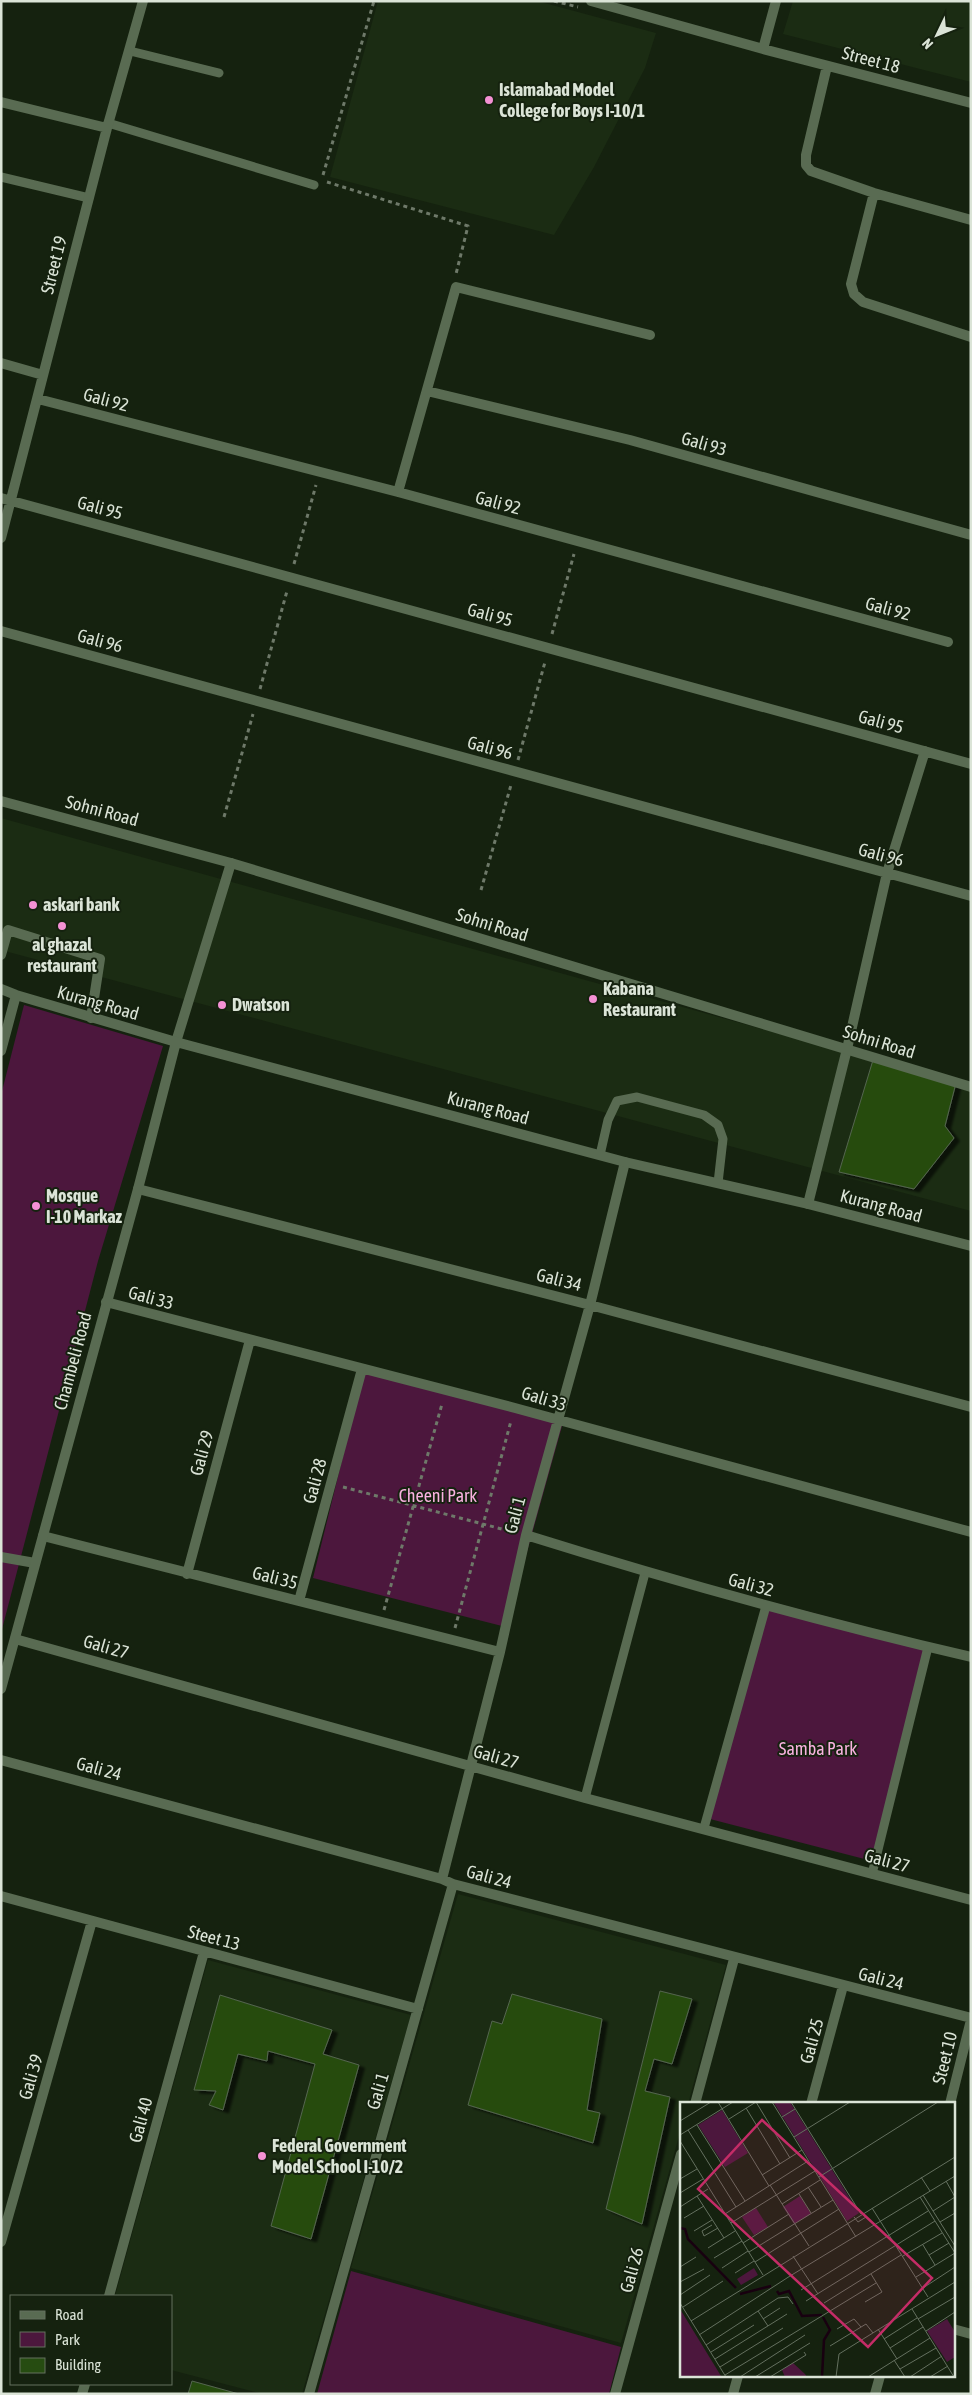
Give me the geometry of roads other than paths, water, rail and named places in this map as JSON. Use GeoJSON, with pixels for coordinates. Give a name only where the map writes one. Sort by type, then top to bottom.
{"type":"FeatureCollection","features":[{"type":"Feature","properties":{"kind":"street","name":"Street 18"},"geometry":{"type":"LineString","coordinates":[[591,1],[763,50],[971,103]]}},
{"type":"Feature","properties":{"kind":"street"},"geometry":{"type":"LineString","coordinates":[[763,50],[776,1]]}},
{"type":"Feature","properties":{"kind":"street","name":"Street 19"},"geometry":{"type":"LineString","coordinates":[[1,538],[6,499],[38,399],[89,198],[142,2]]}},
{"type":"Feature","properties":{"kind":"street"},"geometry":{"type":"LineString","coordinates":[[827,66],[806,155],[806,165],[811,171],[874,193],[971,220]]}},
{"type":"Feature","properties":{"kind":"street"},"geometry":{"type":"LineString","coordinates":[[1,102],[108,126]]}},
{"type":"Feature","properties":{"kind":"street"},"geometry":{"type":"LineString","coordinates":[[874,193],[851,284],[854,294],[863,302],[880,309],[971,337]]}},
{"type":"Feature","properties":{"kind":"street"},"geometry":{"type":"LineString","coordinates":[[398,492],[456,287],[650,335]]}},
{"type":"Feature","properties":{"kind":"street"},"geometry":{"type":"LineString","coordinates":[[1,363],[43,375]]}},
{"type":"Feature","properties":{"kind":"street","name":"Gali 93"},"geometry":{"type":"LineString","coordinates":[[427,391],[630,440],[971,535]]}},
{"type":"Feature","properties":{"kind":"street","name":"Gali 92"},"geometry":{"type":"LineString","coordinates":[[38,399],[398,492],[948,642]]}},
{"type":"Feature","properties":{"kind":"street","name":"Gali 95"},"geometry":{"type":"LineString","coordinates":[[6,499],[971,764]]}},
{"type":"Feature","properties":{"kind":"street","name":"Gali 96"},"geometry":{"type":"LineString","coordinates":[[1,631],[971,896]]}},
{"type":"Feature","properties":{"kind":"street"},"geometry":{"type":"LineString","coordinates":[[808,1204],[847,1049],[887,874],[926,751]]}},
{"type":"Feature","properties":{"kind":"street","name":"Sohni Road"},"geometry":{"type":"LineString","coordinates":[[1,800],[231,863],[971,1087]]}},
{"type":"Feature","properties":{"kind":"street","name":"Chambeli Road"},"geometry":{"type":"LineString","coordinates":[[1,1689],[138,1189],[176,1042],[231,863]]}},
{"type":"Feature","properties":{"kind":"street"},"geometry":{"type":"LineString","coordinates":[[1,955],[8,930],[100,959],[91,1018]]}},
{"type":"Feature","properties":{"kind":"street","name":"Kurang Road"},"geometry":{"type":"LineString","coordinates":[[1,989],[91,1018],[176,1042],[625,1162],[808,1204],[971,1246]]}},
{"type":"Feature","properties":{"kind":"street"},"geometry":{"type":"LineString","coordinates":[[1,1051],[16,995]]}},
{"type":"Feature","properties":{"kind":"street","name":"Gali 1"},"geometry":{"type":"LineString","coordinates":[[442,1879],[500,1652],[526,1535],[590,1305],[625,1162]]}},
{"type":"Feature","properties":{"kind":"street","name":"Gali 34"},"geometry":{"type":"LineString","coordinates":[[138,1189],[590,1305],[971,1407]]}},
{"type":"Feature","properties":{"kind":"street","name":"Gali 33"},"geometry":{"type":"LineString","coordinates":[[106,1302],[515,1408],[971,1532]]}},
{"type":"Feature","properties":{"kind":"street","name":"Gali 29"},"geometry":{"type":"LineString","coordinates":[[187,1574],[250,1340]]}},
{"type":"Feature","properties":{"kind":"street","name":"Gali 28"},"geometry":{"type":"LineString","coordinates":[[299,1601],[362,1369]]}},
{"type":"Feature","properties":{"kind":"street","name":"Gali 32"},"geometry":{"type":"LineString","coordinates":[[526,1535],[645,1573],[971,1658]]}},
{"type":"Feature","properties":{"kind":"street","name":"Gali 35"},"geometry":{"type":"LineString","coordinates":[[43,1536],[187,1574],[382,1620],[500,1652]]}},
{"type":"Feature","properties":{"kind":"street"},"geometry":{"type":"LineString","coordinates":[[1,1557],[35,1563]]}},
{"type":"Feature","properties":{"kind":"street","name":"Gali 27"},"geometry":{"type":"LineString","coordinates":[[15,1639],[585,1798],[971,1900]]}},
{"type":"Feature","properties":{"kind":"street","name":"Gali 24"},"geometry":{"type":"LineString","coordinates":[[1,1760],[442,1879],[453,1884],[971,2019]]}},
{"type":"Feature","properties":{"kind":"street","name":"Gali 1"},"geometry":{"type":"LineString","coordinates":[[308,2394],[453,1884]]}},
{"type":"Feature","properties":{"kind":"street","name":"Steet 13"},"geometry":{"type":"LineString","coordinates":[[1,1896],[418,2009]]}},
{"type":"Feature","properties":{"kind":"street","name":"Gali 39"},"geometry":{"type":"LineString","coordinates":[[1,2242],[92,1921]]}},
{"type":"Feature","properties":{"kind":"street","name":"Gali 40"},"geometry":{"type":"LineString","coordinates":[[109,2295],[204,1952]]}},
{"type":"Feature","properties":{"kind":"street"},"geometry":{"type":"LineString","coordinates":[[695,2102],[734,1958]]}},
{"type":"Feature","properties":{"kind":"street","name":"Gali 25"},"geometry":{"type":"LineString","coordinates":[[812,2102],[843,1986]]}},
{"type":"Feature","properties":{"kind":"street","name":"Steet 10"},"geometry":{"type":"LineString","coordinates":[[950,2102],[971,2019]]}},
{"type":"Feature","properties":{"kind":"street","name":"Gali 26"},"geometry":{"type":"LineString","coordinates":[[615,2394],[680,2158]]}},
{"type":"Feature","properties":{"kind":"street"},"geometry":{"type":"LineString","coordinates":[[954,2329],[971,2334]]}},
{"type":"Feature","properties":{"kind":"street"},"geometry":{"type":"LineString","coordinates":[[733,2394],[737,2378]]}},
{"type":"Feature","properties":{"kind":"street"},"geometry":{"type":"LineString","coordinates":[[875,2394],[879,2378]]}},
{"type":"Feature","properties":{"kind":"lane"},"geometry":{"type":"LineString","coordinates":[[130,51],[219,73]]}},
{"type":"Feature","properties":{"kind":"lane"},"geometry":{"type":"LineString","coordinates":[[108,126],[314,185]]}},
{"type":"Feature","properties":{"kind":"lane"},"geometry":{"type":"LineString","coordinates":[[1,177],[89,198]]}},
{"type":"Feature","properties":{"kind":"lane"},"geometry":{"type":"LineString","coordinates":[[600,1155],[608,1120],[617,1101],[637,1097],[687,1110],[704,1116],[718,1125],[723,1139],[718,1183]]}},
{"type":"Feature","properties":{"kind":"lane"},"geometry":{"type":"LineString","coordinates":[[585,1798],[645,1573]]}},
{"type":"Feature","properties":{"kind":"lane"},"geometry":{"type":"LineString","coordinates":[[704,1828],[766,1606]]}},
{"type":"Feature","properties":{"kind":"lane"},"geometry":{"type":"LineString","coordinates":[[872,1874],[928,1647]]}},
{"type":"Feature","properties":{"kind":"place","name":"Islamabad Model College for Boys I-10/1"},"geometry":{"type":"Point","coordinates":[489,100]}},
{"type":"Feature","properties":{"kind":"place","name":"askari bank"},"geometry":{"type":"Point","coordinates":[33,905]}},
{"type":"Feature","properties":{"kind":"place","name":"al ghazal restaurant"},"geometry":{"type":"Point","coordinates":[62,926]}},
{"type":"Feature","properties":{"kind":"place","name":"Kabana Restaurant"},"geometry":{"type":"Point","coordinates":[593,999]}},
{"type":"Feature","properties":{"kind":"place","name":"Dwatson"},"geometry":{"type":"Point","coordinates":[222,1005]}},
{"type":"Feature","properties":{"kind":"place","name":"Mosque I-10 Markaz"},"geometry":{"type":"Point","coordinates":[36,1206]}},
{"type":"Feature","properties":{"kind":"place","name":"Federal Government Model School I-10/2"},"geometry":{"type":"Point","coordinates":[262,2156]}},
{"type":"Feature","properties":{"kind":"park label","name":"Cheeni Park"},"geometry":{"type":"Point","coordinates":[438,1496]}},
{"type":"Feature","properties":{"kind":"park label","name":"Samba Park"},"geometry":{"type":"Point","coordinates":[818,1749]}}]}
